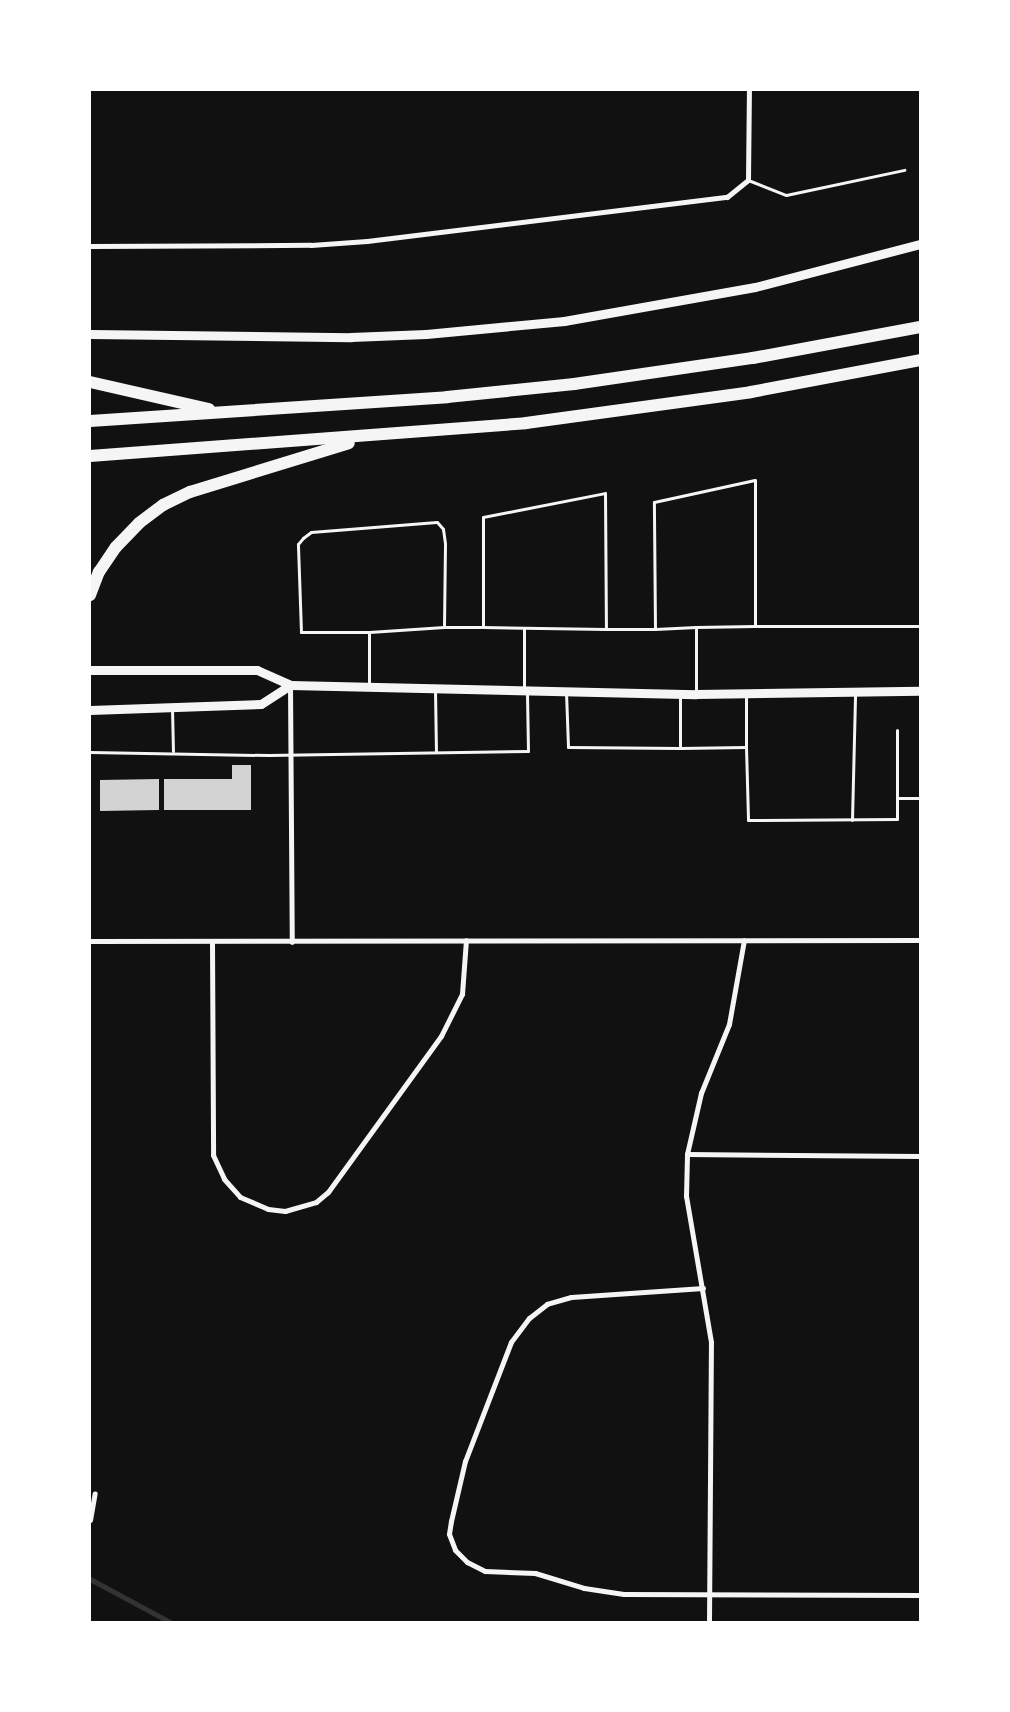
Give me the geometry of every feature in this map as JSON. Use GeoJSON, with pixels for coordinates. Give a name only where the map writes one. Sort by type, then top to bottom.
{"type":"FeatureCollection","features":[{"type":"Feature","properties":{"kind":"highway"},"geometry":{"type":"LineString","coordinates":[[90,422],[574,384],[753,358],[920,327]]}},
{"type":"Feature","properties":{"kind":"highway"},"geometry":{"type":"LineString","coordinates":[[90,456],[370,437],[632,410],[751,392],[920,360]]}},
{"type":"Feature","properties":{"kind":"highway"},"geometry":{"type":"LineString","coordinates":[[90,382],[223,413]]}},
{"type":"Feature","properties":{"kind":"highway"},"geometry":{"type":"LineString","coordinates":[[90,595],[99,572],[116,547],[139,523],[163,506],[190,492],[370,437]]}},
{"type":"Feature","properties":{"kind":"main road"},"geometry":{"type":"LineString","coordinates":[[90,334],[351,337],[426,334],[564,321],[755,287],[920,244]]}},
{"type":"Feature","properties":{"kind":"main road"},"geometry":{"type":"LineString","coordinates":[[90,670],[257,670],[290,685],[525,688],[680,694],[920,691]]}},
{"type":"Feature","properties":{"kind":"main road"},"geometry":{"type":"LineString","coordinates":[[90,710],[261,704],[290,685]]}},
{"type":"Feature","properties":{"kind":"street"},"geometry":{"type":"LineString","coordinates":[[90,246],[285,246],[367,241],[726,197],[748,180],[749,90]]}},
{"type":"Feature","properties":{"kind":"street"},"geometry":{"type":"LineString","coordinates":[[290,685],[292,942]]}},
{"type":"Feature","properties":{"kind":"street"},"geometry":{"type":"LineString","coordinates":[[212,942],[213,1155],[224,1179],[240,1196],[268,1209],[285,1211],[316,1202],[328,1192],[441,1036],[462,994],[466,940]]}},
{"type":"Feature","properties":{"kind":"street"},"geometry":{"type":"LineString","coordinates":[[709,1622],[711,1342],[686,1196],[687,1154],[701,1094],[729,1024],[744,940]]}},
{"type":"Feature","properties":{"kind":"street"},"geometry":{"type":"LineString","coordinates":[[90,941],[920,940]]}},
{"type":"Feature","properties":{"kind":"street"},"geometry":{"type":"LineString","coordinates":[[687,1154],[920,1156]]}},
{"type":"Feature","properties":{"kind":"street"},"geometry":{"type":"LineString","coordinates":[[703,1288],[571,1297],[547,1304],[529,1318],[511,1342],[465,1461],[451,1521],[450,1534],[455,1550],[467,1562],[485,1570],[535,1573],[602,1592],[708,1595],[920,1595]]}},
{"type":"Feature","properties":{"kind":"street"},"geometry":{"type":"LineString","coordinates":[[90,1520],[95,1493]]}},
{"type":"Feature","properties":{"kind":"lane"},"geometry":{"type":"LineString","coordinates":[[748,180],[786,195],[904,170]]}},
{"type":"Feature","properties":{"kind":"lane"},"geometry":{"type":"LineString","coordinates":[[654,629],[654,502],[754,480],[754,626]]}},
{"type":"Feature","properties":{"kind":"lane"},"geometry":{"type":"LineString","coordinates":[[483,627],[483,517],[605,494],[606,630]]}},
{"type":"Feature","properties":{"kind":"lane"},"geometry":{"type":"LineString","coordinates":[[444,627],[445,544],[443,529],[437,522],[311,532],[298,544],[301,632],[369,632],[444,627],[606,630],[754,626],[920,626]]}},
{"type":"Feature","properties":{"kind":"lane"},"geometry":{"type":"LineString","coordinates":[[696,627],[696,694]]}},
{"type":"Feature","properties":{"kind":"lane"},"geometry":{"type":"LineString","coordinates":[[90,752],[173,751],[291,754],[528,751],[524,628]]}},
{"type":"Feature","properties":{"kind":"lane"},"geometry":{"type":"LineString","coordinates":[[369,632],[369,686]]}},
{"type":"Feature","properties":{"kind":"lane"},"geometry":{"type":"LineString","coordinates":[[436,687],[436,752]]}},
{"type":"Feature","properties":{"kind":"lane"},"geometry":{"type":"LineString","coordinates":[[566,689],[568,747],[746,747]]}},
{"type":"Feature","properties":{"kind":"lane"},"geometry":{"type":"LineString","coordinates":[[852,820],[854,692]]}},
{"type":"Feature","properties":{"kind":"lane"},"geometry":{"type":"LineString","coordinates":[[680,694],[680,748]]}},
{"type":"Feature","properties":{"kind":"lane"},"geometry":{"type":"LineString","coordinates":[[746,694],[748,820],[897,819],[897,730]]}},
{"type":"Feature","properties":{"kind":"lane"},"geometry":{"type":"LineString","coordinates":[[172,707],[173,751]]}},
{"type":"Feature","properties":{"kind":"lane"},"geometry":{"type":"LineString","coordinates":[[897,798],[920,798]]}},
{"type":"Feature","properties":{"kind":"building"},"geometry":{"type":"Polygon","coordinates":[[[232,765],[251,765],[251,810],[164,810],[164,779],[232,779],[232,765]]]}},
{"type":"Feature","properties":{"kind":"building"},"geometry":{"type":"Polygon","coordinates":[[[159,779],[159,810],[100,811],[100,780],[159,779]]]}},
{"type":"Feature","properties":{"kind":"waterway"},"geometry":{"type":"LineString","coordinates":[[90,1579],[170,1622]]}}]}
